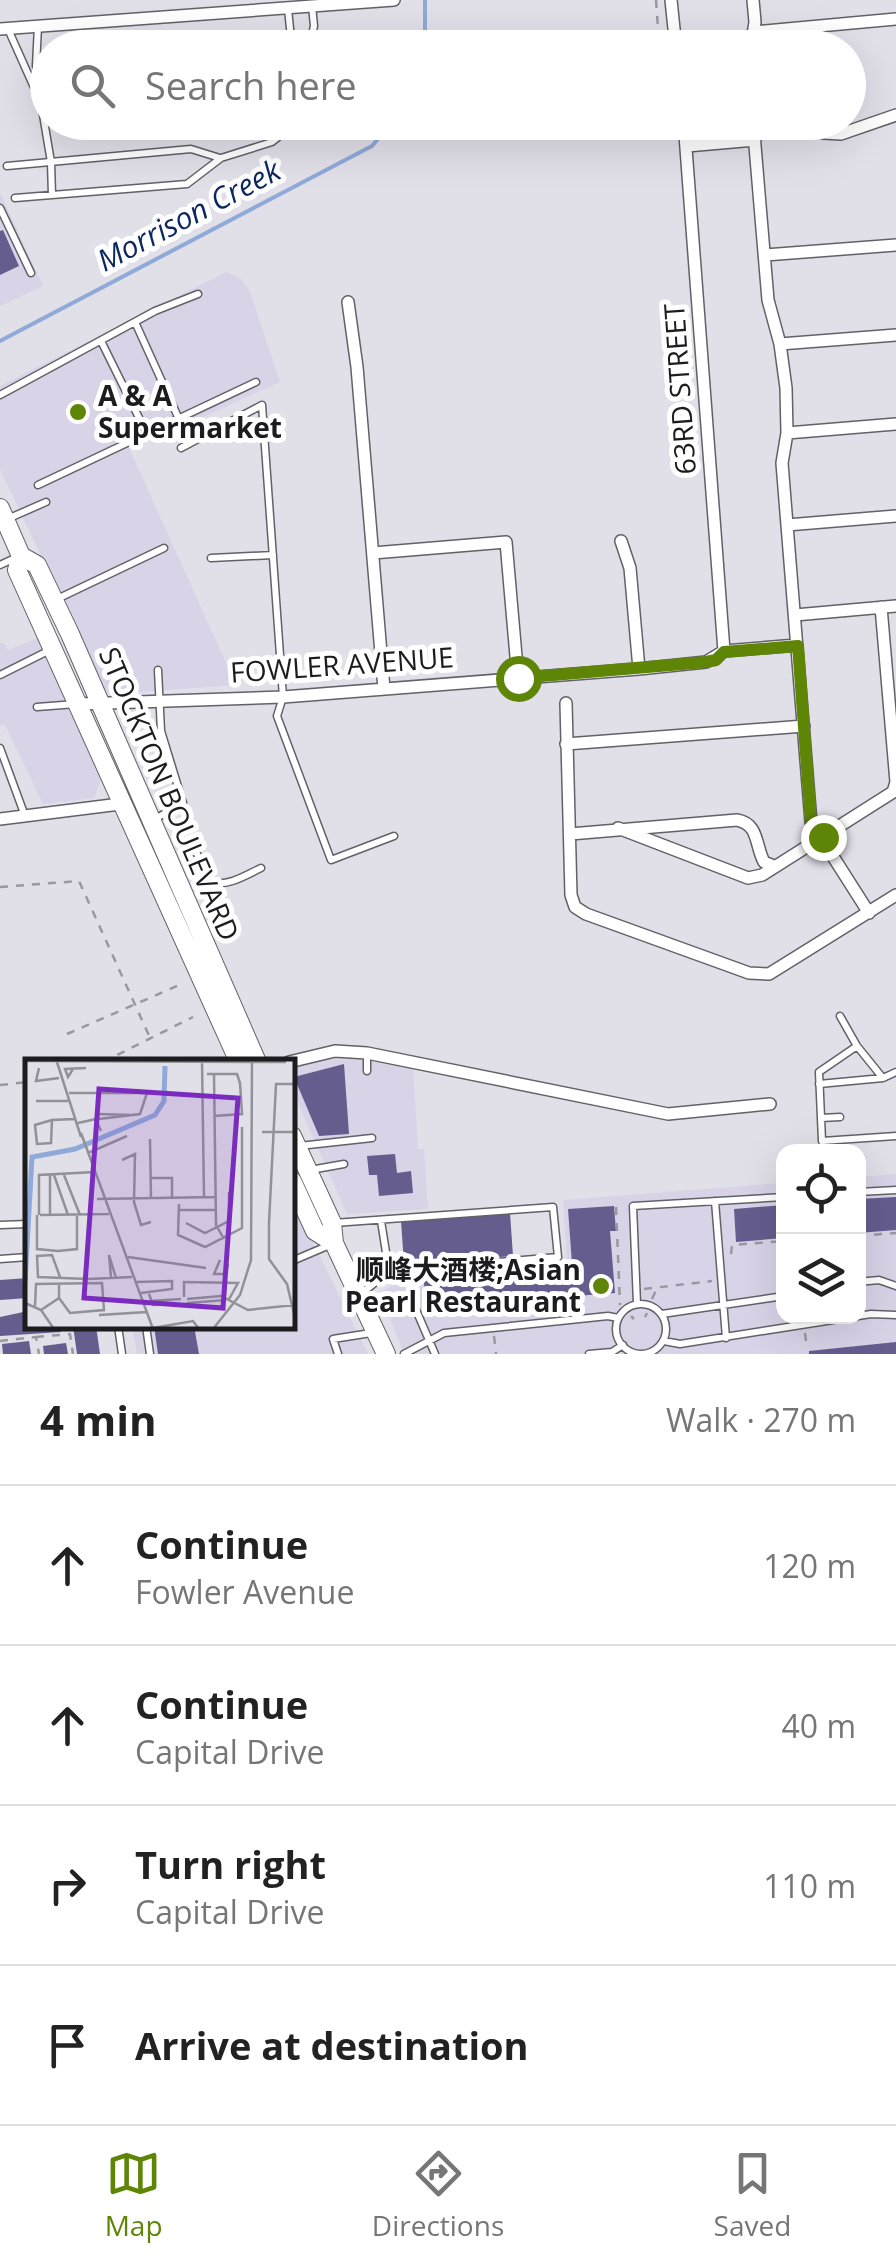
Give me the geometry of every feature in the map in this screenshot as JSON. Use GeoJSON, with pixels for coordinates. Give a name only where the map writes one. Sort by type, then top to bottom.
{"type":"FeatureCollection","features":[{"type":"Feature","properties":{"kind":"main road","name":"STOCKTON BOULEVARD"},"geometry":{"type":"LineString","coordinates":[[4,526],[21,556],[37,565],[151,822],[183,870],[256,1059]]}},
{"type":"Feature","properties":{"kind":"main road","name":"STOCKTON BOULEVARD"},"geometry":{"type":"LineString","coordinates":[[21,556],[17,570],[238,1059]]}},
{"type":"Feature","properties":{"kind":"main road"},"geometry":{"type":"LineString","coordinates":[[120,804],[139,794]]}},
{"type":"Feature","properties":{"kind":"main road"},"geometry":{"type":"LineString","coordinates":[[205,986],[220,994],[248,1059]]}},
{"type":"Feature","properties":{"kind":"main road"},"geometry":{"type":"LineString","coordinates":[[295,1141],[332,1224],[334,1243],[386,1354]]}},
{"type":"Feature","properties":{"kind":"main road"},"geometry":{"type":"LineString","coordinates":[[295,1193],[316,1231],[334,1243]]}},
{"type":"Feature","properties":{"kind":"street"},"geometry":{"type":"LineString","coordinates":[[4,28],[394,0]]}},
{"type":"Feature","properties":{"kind":"street"},"geometry":{"type":"LineString","coordinates":[[672,0],[674,30]]}},
{"type":"Feature","properties":{"kind":"street"},"geometry":{"type":"LineString","coordinates":[[753,0],[753,30]]}},
{"type":"Feature","properties":{"kind":"street"},"geometry":{"type":"LineString","coordinates":[[775,30],[896,19]]}},
{"type":"Feature","properties":{"kind":"street"},"geometry":{"type":"LineString","coordinates":[[866,126],[896,115]]}},
{"type":"Feature","properties":{"kind":"street","name":"63RD STREET"},"geometry":{"type":"LineString","coordinates":[[686,140],[724,652]]}},
{"type":"Feature","properties":{"kind":"street"},"geometry":{"type":"LineString","coordinates":[[686,146],[755,140],[768,300],[786,388],[787,433],[782,462],[811,822],[869,913]]}},
{"type":"Feature","properties":{"kind":"street"},"geometry":{"type":"LineString","coordinates":[[765,255],[896,244]]}},
{"type":"Feature","properties":{"kind":"street"},"geometry":{"type":"LineString","coordinates":[[348,302],[384,689]]}},
{"type":"Feature","properties":{"kind":"street"},"geometry":{"type":"LineString","coordinates":[[780,344],[896,334]]}},
{"type":"Feature","properties":{"kind":"street"},"geometry":{"type":"LineString","coordinates":[[787,433],[896,424]]}},
{"type":"Feature","properties":{"kind":"street"},"geometry":{"type":"LineString","coordinates":[[787,525],[896,516]]}},
{"type":"Feature","properties":{"kind":"street"},"geometry":{"type":"LineString","coordinates":[[373,552],[506,542],[518,678]]}},
{"type":"Feature","properties":{"kind":"street"},"geometry":{"type":"LineString","coordinates":[[621,542],[630,568],[639,669]]}},
{"type":"Feature","properties":{"kind":"street"},"geometry":{"type":"LineString","coordinates":[[795,615],[896,606]]}},
{"type":"Feature","properties":{"kind":"street"},"geometry":{"type":"LineString","coordinates":[[618,828],[748,878],[762,874],[893,792],[896,782],[881,608]]}},
{"type":"Feature","properties":{"kind":"street","name":"FOWLER AVENUE"},"geometry":{"type":"LineString","coordinates":[[79,704],[283,697],[639,669],[716,660],[724,652],[798,646]]}},
{"type":"Feature","properties":{"kind":"street"},"geometry":{"type":"LineString","coordinates":[[566,703],[571,895],[575,907],[586,914],[749,973],[769,974],[896,895]]}},
{"type":"Feature","properties":{"kind":"street"},"geometry":{"type":"LineString","coordinates":[[566,744],[804,726]]}},
{"type":"Feature","properties":{"kind":"street"},"geometry":{"type":"LineString","coordinates":[[0,819],[120,804]]}},
{"type":"Feature","properties":{"kind":"street"},"geometry":{"type":"LineString","coordinates":[[570,834],[737,820],[748,822],[755,830],[764,862],[774,866]]}},
{"type":"Feature","properties":{"kind":"street"},"geometry":{"type":"LineString","coordinates":[[295,1060],[334,1051],[367,1052],[668,1114],[770,1104]]}},
{"type":"Feature","properties":{"kind":"lane"},"geometry":{"type":"LineString","coordinates":[[312,6],[313,30]]}},
{"type":"Feature","properties":{"kind":"lane"},"geometry":{"type":"LineString","coordinates":[[288,8],[290,30]]}},
{"type":"Feature","properties":{"kind":"lane"},"geometry":{"type":"LineString","coordinates":[[38,26],[38,30]]}},
{"type":"Feature","properties":{"kind":"lane"},"geometry":{"type":"LineString","coordinates":[[4,28],[30,80]]}},
{"type":"Feature","properties":{"kind":"lane"},"geometry":{"type":"LineString","coordinates":[[24,68],[30,67]]}},
{"type":"Feature","properties":{"kind":"lane"},"geometry":{"type":"LineString","coordinates":[[47,140],[52,195]]}},
{"type":"Feature","properties":{"kind":"lane"},"geometry":{"type":"LineString","coordinates":[[15,198],[187,184],[221,158],[274,140]]}},
{"type":"Feature","properties":{"kind":"lane"},"geometry":{"type":"LineString","coordinates":[[7,166],[192,149],[221,158]]}},
{"type":"Feature","properties":{"kind":"lane"},"geometry":{"type":"LineString","coordinates":[[0,208],[31,273]]}},
{"type":"Feature","properties":{"kind":"lane"},"geometry":{"type":"LineString","coordinates":[[0,395],[135,322],[198,294]]}},
{"type":"Feature","properties":{"kind":"lane"},"geometry":{"type":"LineString","coordinates":[[135,322],[178,417]]}},
{"type":"Feature","properties":{"kind":"lane"},"geometry":{"type":"LineString","coordinates":[[101,341],[147,434]]}},
{"type":"Feature","properties":{"kind":"lane"},"geometry":{"type":"LineString","coordinates":[[38,485],[256,382]]}},
{"type":"Feature","properties":{"kind":"lane"},"geometry":{"type":"LineString","coordinates":[[181,448],[262,405],[283,697],[277,716],[331,860],[394,836]]}},
{"type":"Feature","properties":{"kind":"lane"},"geometry":{"type":"LineString","coordinates":[[4,526],[46,502]]}},
{"type":"Feature","properties":{"kind":"lane"},"geometry":{"type":"LineString","coordinates":[[54,601],[164,548]]}},
{"type":"Feature","properties":{"kind":"lane"},"geometry":{"type":"LineString","coordinates":[[211,558],[272,554]]}},
{"type":"Feature","properties":{"kind":"lane"},"geometry":{"type":"LineString","coordinates":[[0,564],[21,556]]}},
{"type":"Feature","properties":{"kind":"lane"},"geometry":{"type":"LineString","coordinates":[[0,676],[53,648]]}},
{"type":"Feature","properties":{"kind":"lane"},"geometry":{"type":"LineString","coordinates":[[151,822],[183,803],[161,730],[158,670]]}},
{"type":"Feature","properties":{"kind":"lane"},"geometry":{"type":"LineString","coordinates":[[37,707],[79,704]]}},
{"type":"Feature","properties":{"kind":"lane"},"geometry":{"type":"LineString","coordinates":[[0,748],[25,817]]}},
{"type":"Feature","properties":{"kind":"lane"},"geometry":{"type":"LineString","coordinates":[[190,840],[211,882],[217,884],[262,868]]}},
{"type":"Feature","properties":{"kind":"lane"},"geometry":{"type":"LineString","coordinates":[[183,870],[199,862]]}},
{"type":"Feature","properties":{"kind":"lane"},"geometry":{"type":"LineString","coordinates":[[840,1016],[857,1046],[883,1078]]}},
{"type":"Feature","properties":{"kind":"lane"},"geometry":{"type":"LineString","coordinates":[[857,1046],[820,1072],[822,1141],[896,1136]]}},
{"type":"Feature","properties":{"kind":"lane"},"geometry":{"type":"LineString","coordinates":[[366,1072],[367,1052]]}},
{"type":"Feature","properties":{"kind":"lane"},"geometry":{"type":"LineString","coordinates":[[818,1084],[883,1078],[896,1072]]}},
{"type":"Feature","properties":{"kind":"lane"},"geometry":{"type":"LineString","coordinates":[[821,1118],[840,1117]]}},
{"type":"Feature","properties":{"kind":"lane"},"geometry":{"type":"LineString","coordinates":[[295,1141],[372,1138]]}},
{"type":"Feature","properties":{"kind":"lane"},"geometry":{"type":"LineString","coordinates":[[308,1170],[344,1164]]}},
{"type":"Feature","properties":{"kind":"lane"},"geometry":{"type":"LineString","coordinates":[[866,1192],[896,1190]]}},
{"type":"Feature","properties":{"kind":"lane"},"geometry":{"type":"LineString","coordinates":[[637,1304],[633,1206],[776,1197]]}},
{"type":"Feature","properties":{"kind":"lane"},"geometry":{"type":"LineString","coordinates":[[714,1201],[726,1338]]}},
{"type":"Feature","properties":{"kind":"lane"},"geometry":{"type":"LineString","coordinates":[[332,1224],[554,1208],[558,1257],[389,1270],[360,1296]]}},
{"type":"Feature","properties":{"kind":"lane"},"geometry":{"type":"LineString","coordinates":[[381,1221],[389,1270]]}},
{"type":"Feature","properties":{"kind":"lane"},"geometry":{"type":"LineString","coordinates":[[0,1225],[25,1224]]}},
{"type":"Feature","properties":{"kind":"lane"},"geometry":{"type":"LineString","coordinates":[[295,1261],[334,1243]]}},
{"type":"Feature","properties":{"kind":"lane"},"geometry":{"type":"LineString","coordinates":[[0,1259],[25,1257]]}},
{"type":"Feature","properties":{"kind":"lane"},"geometry":{"type":"LineString","coordinates":[[866,1281],[879,1280],[896,1286]]}},
{"type":"Feature","properties":{"kind":"lane"},"geometry":{"type":"LineString","coordinates":[[410,1296],[436,1354]]}},
{"type":"Feature","properties":{"kind":"lane"},"geometry":{"type":"LineString","coordinates":[[662,1314],[776,1297]]}},
{"type":"Feature","properties":{"kind":"lane"},"geometry":{"type":"LineString","coordinates":[[637,1304],[650,1305],[662,1314],[664,1340],[652,1352],[636,1353],[623,1345],[616,1332],[623,1312],[637,1304]]}},
{"type":"Feature","properties":{"kind":"lane"},"geometry":{"type":"LineString","coordinates":[[664,1340],[680,1344],[871,1314],[896,1315]]}},
{"type":"Feature","properties":{"kind":"lane"},"geometry":{"type":"LineString","coordinates":[[404,1354],[444,1333],[618,1318]]}},
{"type":"Feature","properties":{"kind":"lane"},"geometry":{"type":"LineString","coordinates":[[118,1329],[122,1354]]}},
{"type":"Feature","properties":{"kind":"lane"},"geometry":{"type":"LineString","coordinates":[[146,1329],[150,1354]]}},
{"type":"Feature","properties":{"kind":"lane"},"geometry":{"type":"LineString","coordinates":[[338,1354],[333,1339],[376,1332]]}},
{"type":"Feature","properties":{"kind":"lane"},"geometry":{"type":"LineString","coordinates":[[588,1354],[612,1352],[623,1345]]}},
{"type":"Feature","properties":{"kind":"path"},"geometry":{"type":"LineString","coordinates":[[656,0],[658,28]]}},
{"type":"Feature","properties":{"kind":"path"},"geometry":{"type":"LineString","coordinates":[[0,887],[80,881],[151,1040]]}},
{"type":"Feature","properties":{"kind":"path"},"geometry":{"type":"LineString","coordinates":[[68,1034],[177,986]]}},
{"type":"Feature","properties":{"kind":"path"},"geometry":{"type":"LineString","coordinates":[[110,1059],[193,1018]]}},
{"type":"Feature","properties":{"kind":"path"},"geometry":{"type":"LineString","coordinates":[[0,1084],[25,1082]]}},
{"type":"Feature","properties":{"kind":"path"},"geometry":{"type":"LineString","coordinates":[[616,1207],[620,1305]]}},
{"type":"Feature","properties":{"kind":"path"},"geometry":{"type":"LineString","coordinates":[[866,1235],[896,1233]]}},
{"type":"Feature","properties":{"kind":"path"},"geometry":{"type":"LineString","coordinates":[[729,1254],[733,1254],[732,1245],[776,1242]]}},
{"type":"Feature","properties":{"kind":"path"},"geometry":{"type":"LineString","coordinates":[[642,1289],[712,1281]]}},
{"type":"Feature","properties":{"kind":"path"},"geometry":{"type":"LineString","coordinates":[[652,1299],[657,1288]]}},
{"type":"Feature","properties":{"kind":"path"},"geometry":{"type":"LineString","coordinates":[[619,1295],[628,1290]]}},
{"type":"Feature","properties":{"kind":"path"},"geometry":{"type":"LineString","coordinates":[[491,1307],[492,1321]]}},
{"type":"Feature","properties":{"kind":"path"},"geometry":{"type":"LineString","coordinates":[[69,1329],[72,1354]]}},
{"type":"Feature","properties":{"kind":"path"},"geometry":{"type":"LineString","coordinates":[[805,1332],[807,1349]]}},
{"type":"Feature","properties":{"kind":"path"},"geometry":{"type":"LineString","coordinates":[[0,1342],[70,1334]]}},
{"type":"Feature","properties":{"kind":"path"},"geometry":{"type":"LineString","coordinates":[[494,1336],[496,1354]]}},
{"type":"Feature","properties":{"kind":"path"},"geometry":{"type":"LineString","coordinates":[[36,1337],[39,1354]]}},
{"type":"Feature","properties":{"kind":"shaded area"},"geometry":{"type":"Polygon","coordinates":[[[0,192],[43,286],[0,306],[0,192]]]}},
{"type":"Feature","properties":{"kind":"shaded area"},"geometry":{"type":"Polygon","coordinates":[[[226,272],[241,279],[250,291],[280,382],[130,450],[236,685],[112,694],[105,691],[98,677],[0,469],[0,386],[226,272]]]}},
{"type":"Feature","properties":{"kind":"shaded area"},"geometry":{"type":"Polygon","coordinates":[[[38,638],[101,780],[94,798],[43,804],[5,725],[0,725],[0,643],[8,650],[38,638]]]}},
{"type":"Feature","properties":{"kind":"shaded area"},"geometry":{"type":"Polygon","coordinates":[[[356,1059],[413,1069],[418,1149],[424,1149],[428,1209],[347,1214],[295,1097],[295,1067],[356,1059]]]}},
{"type":"Feature","properties":{"kind":"shaded area"},"geometry":{"type":"Polygon","coordinates":[[[896,1174],[896,1354],[404,1354],[380,1292],[416,1274],[567,1263],[563,1200],[776,1184],[776,1324],[866,1324],[866,1176],[896,1174]]]}},
{"type":"Feature","properties":{"kind":"shaded area"},"geometry":{"type":"Polygon","coordinates":[[[295,1213],[368,1354],[137,1354],[132,1329],[295,1329],[295,1213]]]}},
{"type":"Feature","properties":{"kind":"building"},"geometry":{"type":"Polygon","coordinates":[[[3,230],[19,266],[0,275],[0,231],[3,230]]]}},
{"type":"Feature","properties":{"kind":"building"},"geometry":{"type":"Polygon","coordinates":[[[344,1064],[349,1134],[319,1136],[295,1077],[344,1064]]]}},
{"type":"Feature","properties":{"kind":"building"},"geometry":{"type":"Polygon","coordinates":[[[395,1154],[397,1173],[411,1171],[413,1193],[379,1196],[377,1175],[369,1175],[367,1156],[395,1154]]]}},
{"type":"Feature","properties":{"kind":"building"},"geometry":{"type":"Polygon","coordinates":[[[896,1197],[896,1230],[866,1232],[866,1199],[896,1197]]]}},
{"type":"Feature","properties":{"kind":"building"},"geometry":{"type":"Polygon","coordinates":[[[614,1206],[616,1231],[610,1231],[615,1293],[432,1307],[423,1275],[572,1264],[568,1209],[614,1206]]]}},
{"type":"Feature","properties":{"kind":"building"},"geometry":{"type":"Polygon","coordinates":[[[776,1206],[776,1239],[736,1242],[734,1209],[776,1206]]]}},
{"type":"Feature","properties":{"kind":"building"},"geometry":{"type":"Polygon","coordinates":[[[510,1213],[513,1256],[404,1264],[401,1221],[510,1213]]]}},
{"type":"Feature","properties":{"kind":"building"},"geometry":{"type":"Polygon","coordinates":[[[25,1278],[25,1298],[0,1300],[0,1280],[25,1278]]]}},
{"type":"Feature","properties":{"kind":"building"},"geometry":{"type":"Polygon","coordinates":[[[25,1312],[25,1329],[61,1332],[0,1336],[0,1317],[25,1312]]]}},
{"type":"Feature","properties":{"kind":"building"},"geometry":{"type":"Polygon","coordinates":[[[73,1329],[96,1329],[100,1354],[77,1354],[73,1329]]]}},
{"type":"Feature","properties":{"kind":"building"},"geometry":{"type":"Polygon","coordinates":[[[154,1329],[195,1329],[199,1354],[158,1354],[154,1329]]]}},
{"type":"Feature","properties":{"kind":"building"},"geometry":{"type":"Polygon","coordinates":[[[29,1341],[31,1354],[3,1354],[2,1344],[29,1341]]]}},
{"type":"Feature","properties":{"kind":"building"},"geometry":{"type":"Polygon","coordinates":[[[896,1342],[896,1354],[809,1354],[809,1351],[896,1342]]]}},
{"type":"Feature","properties":{"kind":"building"},"geometry":{"type":"Polygon","coordinates":[[[66,1343],[68,1354],[44,1354],[43,1346],[66,1343]]]}},
{"type":"Feature","properties":{"kind":"waterway","name":"Morrison Creek"},"geometry":{"type":"LineString","coordinates":[[425,0],[425,30]]}},
{"type":"Feature","properties":{"kind":"waterway","name":"Morrison Creek"},"geometry":{"type":"LineString","coordinates":[[0,341],[377,140]]}},
{"type":"Feature","properties":{"kind":"place","name":"A & A Supermarket"},"geometry":{"type":"Point","coordinates":[78,412]}},
{"type":"Feature","properties":{"kind":"place","name":"顺峰大酒楼;Asian Pearl Restaurant"},"geometry":{"type":"Point","coordinates":[601,1286]}},
{"type":"Feature","properties":{"kind":"route"},"geometry":{"type":"LineString","coordinates":[[518,678],[706,662],[716,660],[724,652],[798,646],[811,822],[823,837]]}}]}
